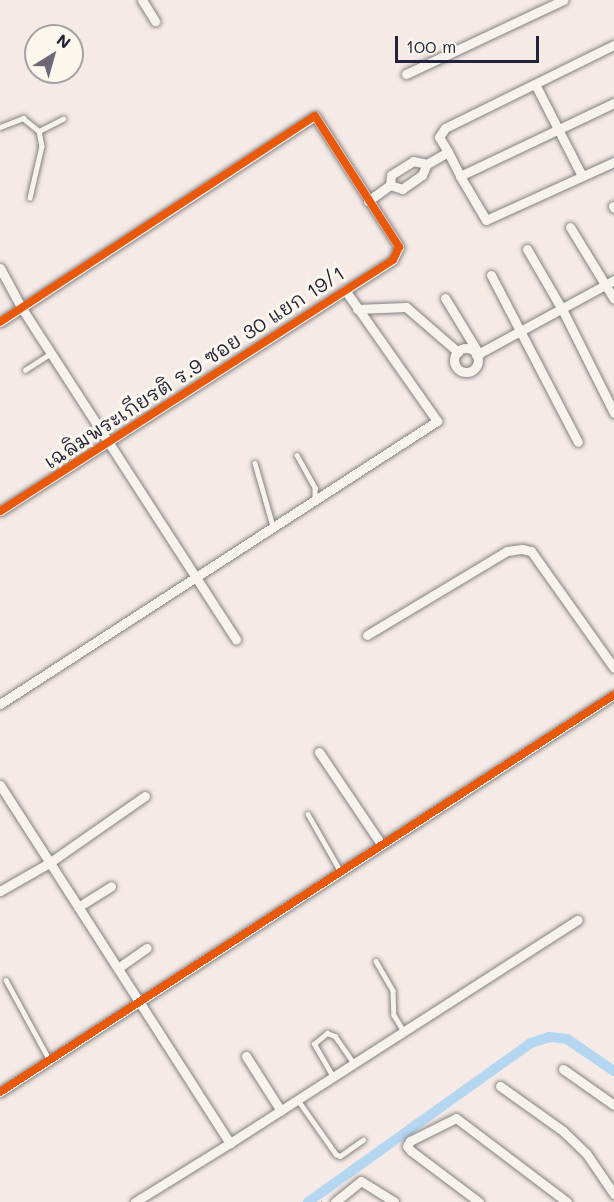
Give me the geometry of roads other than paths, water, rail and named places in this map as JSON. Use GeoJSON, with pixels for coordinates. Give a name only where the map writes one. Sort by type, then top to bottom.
{"type":"FeatureCollection","features":[{"type":"Feature","properties":{"kind":"street"},"geometry":{"type":"LineString","coordinates":[[142,0],[155,21]]}},
{"type":"Feature","properties":{"kind":"street"},"geometry":{"type":"LineString","coordinates":[[406,74],[563,0]]}},
{"type":"Feature","properties":{"kind":"street"},"geometry":{"type":"LineString","coordinates":[[614,45],[440,132],[460,176],[486,220],[614,162]]}},
{"type":"Feature","properties":{"kind":"street"},"geometry":{"type":"LineString","coordinates":[[535,84],[582,176]]}},
{"type":"Feature","properties":{"kind":"street"},"geometry":{"type":"LineString","coordinates":[[460,176],[614,103]]}},
{"type":"Feature","properties":{"kind":"street"},"geometry":{"type":"LineString","coordinates":[[0,322],[315,116],[368,201],[390,184],[391,175],[413,161],[427,164]]}},
{"type":"Feature","properties":{"kind":"street"},"geometry":{"type":"LineString","coordinates":[[390,184],[402,189],[422,175],[427,164],[448,153]]}},
{"type":"Feature","properties":{"kind":"street","name":"เฉลิมพระเกียรติ ร.9 ซอย 30 แยก 19/1"},"geometry":{"type":"LineString","coordinates":[[0,511],[393,260],[399,247],[368,201]]}},
{"type":"Feature","properties":{"kind":"street"},"geometry":{"type":"LineString","coordinates":[[570,227],[610,283],[614,299]]}},
{"type":"Feature","properties":{"kind":"street"},"geometry":{"type":"LineString","coordinates":[[527,249],[563,310],[614,412]]}},
{"type":"Feature","properties":{"kind":"street"},"geometry":{"type":"LineString","coordinates":[[0,268],[21,307],[110,439],[194,578],[236,639]]}},
{"type":"Feature","properties":{"kind":"street"},"geometry":{"type":"LineString","coordinates":[[491,275],[578,442]]}},
{"type":"Feature","properties":{"kind":"street"},"geometry":{"type":"LineString","coordinates":[[478,355],[610,283]]}},
{"type":"Feature","properties":{"kind":"street"},"geometry":{"type":"LineString","coordinates":[[0,704],[437,421],[345,290]]}},
{"type":"Feature","properties":{"kind":"street"},"geometry":{"type":"LineString","coordinates":[[445,298],[478,355],[475,367],[465,372],[454,363],[458,352]]}},
{"type":"Feature","properties":{"kind":"street"},"geometry":{"type":"LineString","coordinates":[[357,309],[406,307],[458,352]]}},
{"type":"Feature","properties":{"kind":"street"},"geometry":{"type":"LineString","coordinates":[[458,352],[468,349],[478,355]]}},
{"type":"Feature","properties":{"kind":"street"},"geometry":{"type":"LineString","coordinates":[[367,636],[507,551],[522,549],[531,551],[614,668]]}},
{"type":"Feature","properties":{"kind":"street"},"geometry":{"type":"LineString","coordinates":[[0,1091],[614,695]]}},
{"type":"Feature","properties":{"kind":"street"},"geometry":{"type":"LineString","coordinates":[[319,753],[381,844]]}},
{"type":"Feature","properties":{"kind":"street"},"geometry":{"type":"LineString","coordinates":[[0,785],[230,1143]]}},
{"type":"Feature","properties":{"kind":"street"},"geometry":{"type":"LineString","coordinates":[[0,891],[49,864],[145,796]]}},
{"type":"Feature","properties":{"kind":"street"},"geometry":{"type":"LineString","coordinates":[[78,907],[111,886]]}},
{"type":"Feature","properties":{"kind":"street"},"geometry":{"type":"LineString","coordinates":[[135,1202],[578,920]]}},
{"type":"Feature","properties":{"kind":"street"},"geometry":{"type":"LineString","coordinates":[[118,968],[147,948]]}},
{"type":"Feature","properties":{"kind":"street"},"geometry":{"type":"LineString","coordinates":[[246,1056],[281,1111]]}},
{"type":"Feature","properties":{"kind":"street"},"geometry":{"type":"LineString","coordinates":[[563,1069],[614,1105]]}},
{"type":"Feature","properties":{"kind":"street"},"geometry":{"type":"LineString","coordinates":[[500,1086],[563,1131],[586,1153],[614,1194]]}},
{"type":"Feature","properties":{"kind":"street"},"geometry":{"type":"LineString","coordinates":[[479,1202],[411,1151],[407,1146],[410,1141],[456,1118],[567,1202]]}},
{"type":"Feature","properties":{"kind":"street"},"geometry":{"type":"LineString","coordinates":[[335,1202],[361,1181],[394,1202]]}},
{"type":"Feature","properties":{"kind":"lane"},"geometry":{"type":"LineString","coordinates":[[0,127],[23,117],[39,132],[42,146],[30,198]]}},
{"type":"Feature","properties":{"kind":"lane"},"geometry":{"type":"LineString","coordinates":[[39,132],[63,119]]}},
{"type":"Feature","properties":{"kind":"lane"},"geometry":{"type":"LineString","coordinates":[[25,370],[51,353]]}},
{"type":"Feature","properties":{"kind":"lane"},"geometry":{"type":"LineString","coordinates":[[297,455],[315,488],[315,502]]}},
{"type":"Feature","properties":{"kind":"lane"},"geometry":{"type":"LineString","coordinates":[[255,462],[274,528]]}},
{"type":"Feature","properties":{"kind":"lane"},"geometry":{"type":"LineString","coordinates":[[308,814],[340,870]]}},
{"type":"Feature","properties":{"kind":"lane"},"geometry":{"type":"LineString","coordinates":[[376,961],[393,992],[394,1015],[403,1030]]}},
{"type":"Feature","properties":{"kind":"lane"},"geometry":{"type":"LineString","coordinates":[[6,980],[49,1060]]}},
{"type":"Feature","properties":{"kind":"lane"},"geometry":{"type":"LineString","coordinates":[[333,1077],[315,1047],[321,1037],[332,1033],[354,1063]]}},
{"type":"Feature","properties":{"kind":"lane"},"geometry":{"type":"LineString","coordinates":[[298,1100],[336,1154],[340,1156],[363,1140]]}},
{"type":"Feature","properties":{"kind":"waterway"},"geometry":{"type":"LineString","coordinates":[[308,1202],[531,1043],[549,1037],[567,1039],[614,1071]]}}]}
